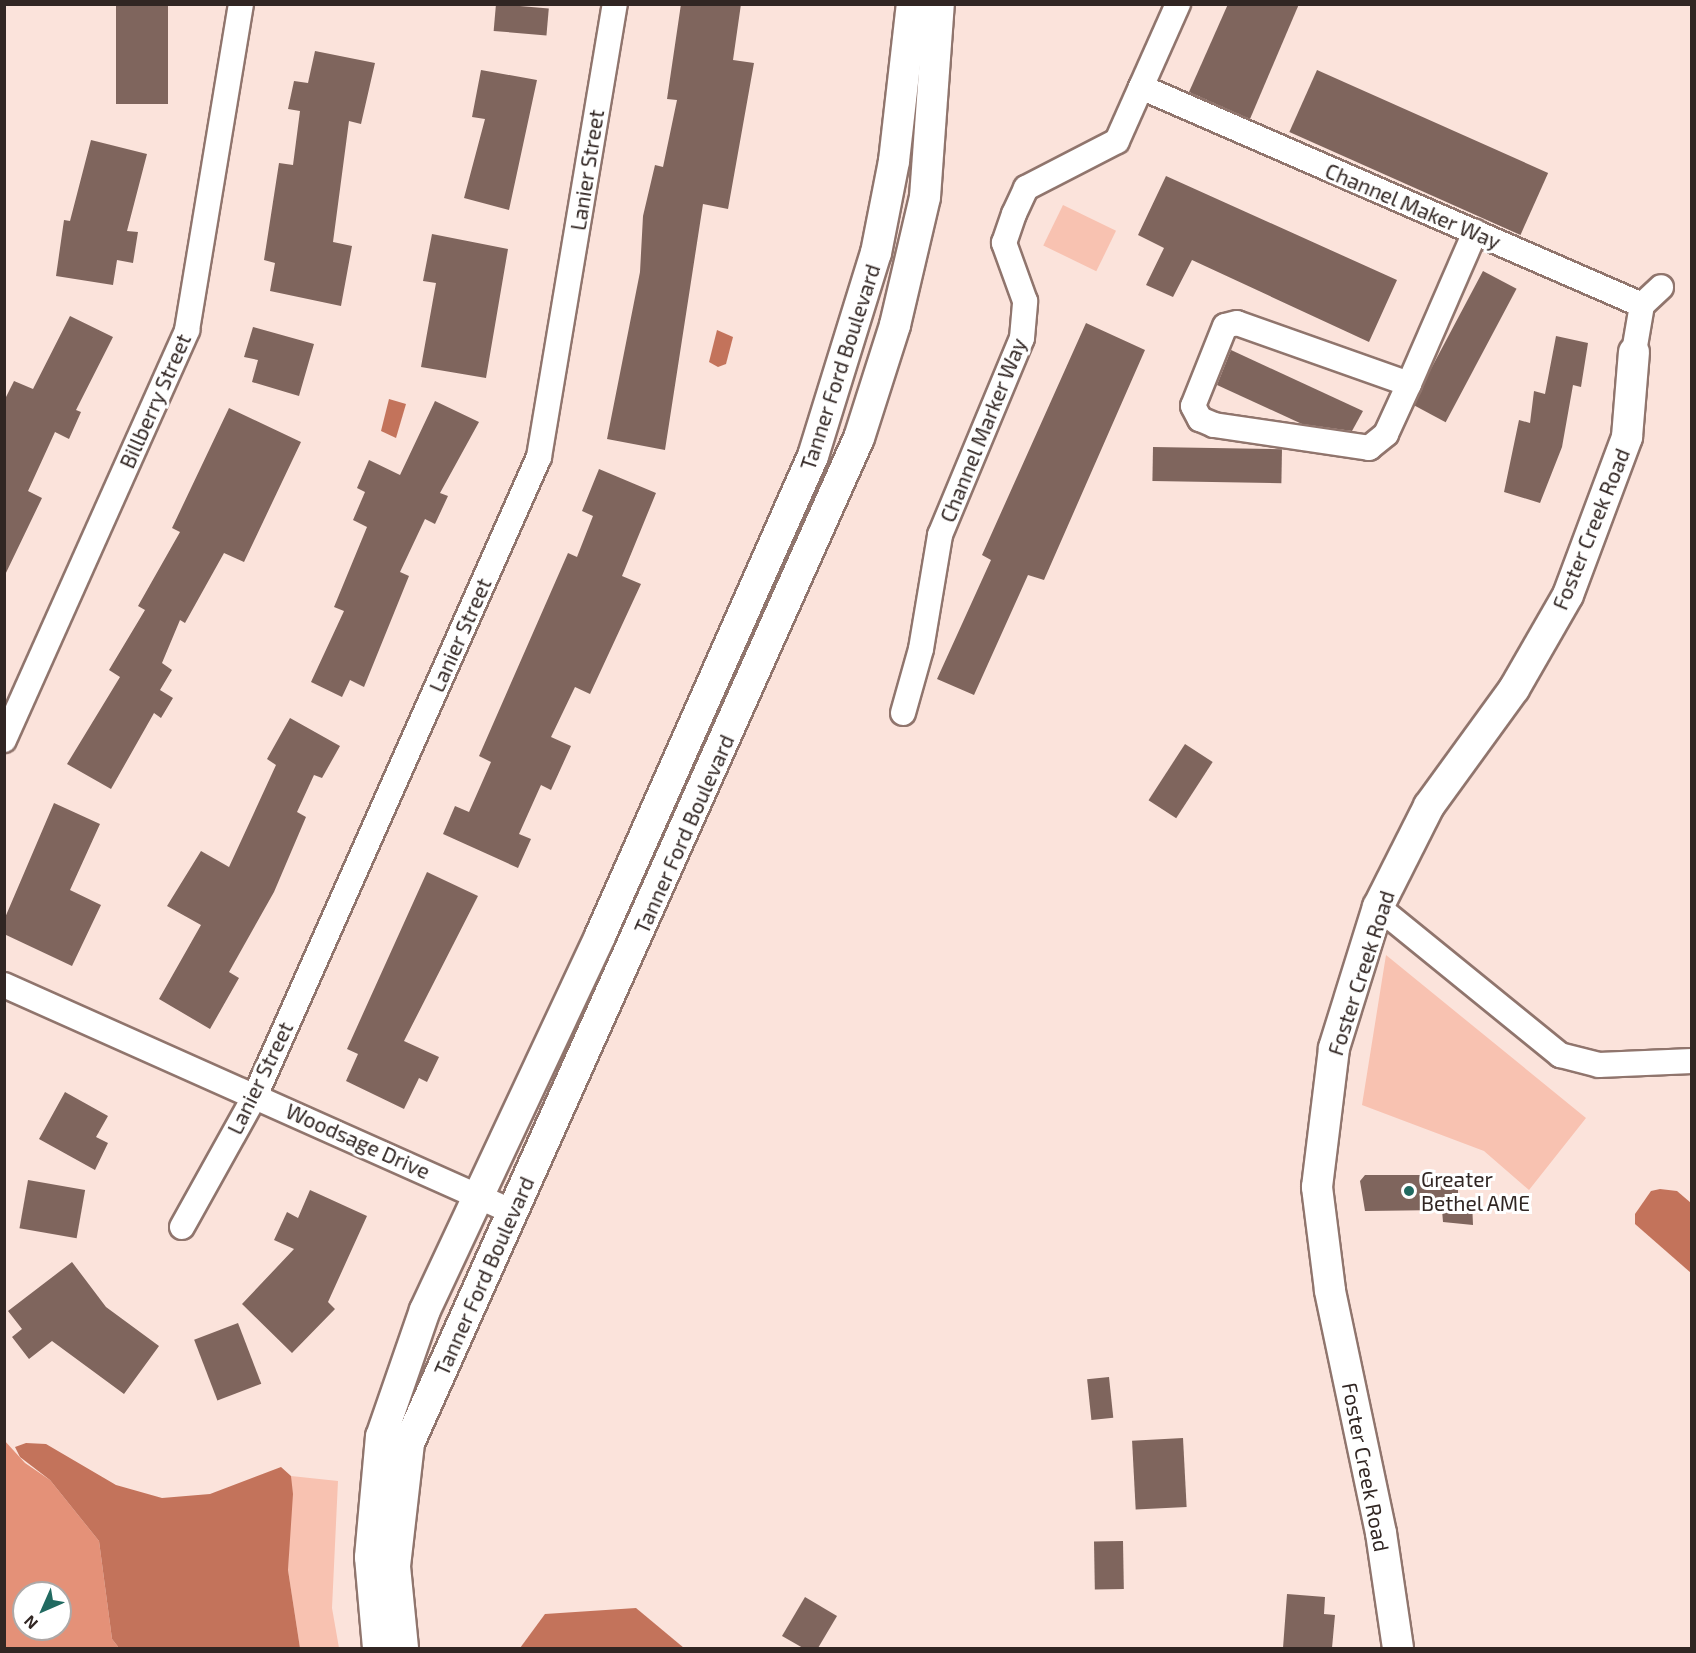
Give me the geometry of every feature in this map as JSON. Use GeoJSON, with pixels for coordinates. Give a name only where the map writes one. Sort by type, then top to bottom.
{"type":"FeatureCollection","features":[{"type":"Feature","properties":{"kind":"street","name":"Billberry Street"},"geometry":{"type":"LineString","coordinates":[[4,740],[187,330],[241,4]]}},
{"type":"Feature","properties":{"kind":"street","name":"Lanier Street"},"geometry":{"type":"LineString","coordinates":[[182,1227],[255,1096],[539,457],[615,4]]}},
{"type":"Feature","properties":{"kind":"street","name":"Tanner Ford Boulevard"},"geometry":{"type":"LineString","coordinates":[[378,1648],[370,1557],[381,1437],[425,1310],[813,456],[876,253],[894,161],[912,4]]}},
{"type":"Feature","properties":{"kind":"street","name":"Tanner Ford Boulevard"},"geometry":{"type":"LineString","coordinates":[[403,1648],[395,1566],[409,1443],[859,438],[895,325],[925,197],[939,4]]}},
{"type":"Feature","properties":{"kind":"street","name":"Channel Marker Way"},"geometry":{"type":"LineString","coordinates":[[903,713],[921,649],[940,535],[1023,338],[1025,301],[1005,243],[1014,214],[1026,188],[1117,141],[1178,4]]}},
{"type":"Feature","properties":{"kind":"street","name":"Channel Maker Way"},"geometry":{"type":"LineString","coordinates":[[1141,87],[1642,305]]}},
{"type":"Feature","properties":{"kind":"street"},"geometry":{"type":"LineString","coordinates":[[1409,384],[1237,322],[1225,326],[1193,406],[1200,419],[1214,425],[1369,448],[1386,434],[1409,384],[1475,232]]}},
{"type":"Feature","properties":{"kind":"street"},"geometry":{"type":"LineString","coordinates":[[1634,352],[1642,305],[1661,287]]}},
{"type":"Feature","properties":{"kind":"street","name":"Foster Creek Road"},"geometry":{"type":"LineString","coordinates":[[1398,1648],[1381,1533],[1330,1290],[1317,1187],[1334,1048],[1378,907],[1429,806],[1514,689],[1568,595],[1628,437],[1634,352]]}},
{"type":"Feature","properties":{"kind":"street"},"geometry":{"type":"LineString","coordinates":[[1378,907],[1560,1054],[1599,1065],[1692,1061]]}},
{"type":"Feature","properties":{"kind":"street","name":"Woodsage Drive"},"geometry":{"type":"LineString","coordinates":[[4,985],[513,1212]]}},
{"type":"Feature","properties":{"kind":"shaded area"},"geometry":{"type":"Polygon","coordinates":[[[1063,205],[1116,231],[1096,271],[1043,245],[1063,205]]]}},
{"type":"Feature","properties":{"kind":"shaded area"},"geometry":{"type":"Polygon","coordinates":[[[717,330],[733,337],[726,364],[718,367],[709,362],[717,330]]]}},
{"type":"Feature","properties":{"kind":"shaded area"},"geometry":{"type":"Polygon","coordinates":[[[389,399],[406,404],[396,438],[381,431],[389,399]]]}},
{"type":"Feature","properties":{"kind":"shaded area"},"geometry":{"type":"Polygon","coordinates":[[[1386,955],[1586,1118],[1529,1190],[1484,1151],[1362,1105],[1386,955]]]}},
{"type":"Feature","properties":{"kind":"shaded area"},"geometry":{"type":"Polygon","coordinates":[[[1660,1189],[1677,1191],[1691,1203],[1691,1273],[1635,1224],[1635,1214],[1651,1191],[1660,1189]]]}},
{"type":"Feature","properties":{"kind":"shaded area"},"geometry":{"type":"Polygon","coordinates":[[[4,1440],[25,1463],[50,1480],[99,1541],[112,1639],[119,1648],[5,1648],[4,1440]]]}},
{"type":"Feature","properties":{"kind":"shaded area"},"geometry":{"type":"Polygon","coordinates":[[[26,1443],[46,1444],[116,1485],[162,1498],[210,1494],[281,1467],[291,1476],[293,1494],[288,1570],[300,1648],[119,1648],[112,1639],[99,1541],[50,1480],[20,1457],[15,1447],[26,1443]]]}},
{"type":"Feature","properties":{"kind":"shaded area"},"geometry":{"type":"Polygon","coordinates":[[[291,1476],[338,1481],[332,1608],[339,1648],[300,1648],[288,1570],[291,1476]]]}},
{"type":"Feature","properties":{"kind":"shaded area"},"geometry":{"type":"Polygon","coordinates":[[[636,1608],[684,1648],[520,1648],[545,1614],[636,1608]]]}},
{"type":"Feature","properties":{"kind":"building"},"geometry":{"type":"Polygon","coordinates":[[[116,4],[168,4],[168,104],[116,104],[116,4]]]}},
{"type":"Feature","properties":{"kind":"building"},"geometry":{"type":"Polygon","coordinates":[[[496,4],[549,9],[546,36],[494,31],[496,4]]]}},
{"type":"Feature","properties":{"kind":"building"},"geometry":{"type":"Polygon","coordinates":[[[681,4],[741,4],[733,60],[754,63],[728,209],[703,204],[665,450],[607,439],[640,272],[643,216],[655,165],[663,167],[677,100],[667,99],[681,4]]]}},
{"type":"Feature","properties":{"kind":"building"},"geometry":{"type":"Polygon","coordinates":[[[1228,4],[1299,4],[1250,119],[1189,92],[1228,4]]]}},
{"type":"Feature","properties":{"kind":"building"},"geometry":{"type":"Polygon","coordinates":[[[315,51],[375,63],[361,124],[349,121],[333,242],[352,246],[341,306],[270,291],[275,263],[264,260],[279,163],[293,165],[300,111],[288,109],[294,81],[308,83],[315,51]]]}},
{"type":"Feature","properties":{"kind":"building"},"geometry":{"type":"Polygon","coordinates":[[[481,70],[537,80],[509,210],[464,198],[485,119],[472,117],[481,70]]]}},
{"type":"Feature","properties":{"kind":"building"},"geometry":{"type":"Polygon","coordinates":[[[1317,70],[1548,173],[1520,235],[1289,132],[1317,70]]]}},
{"type":"Feature","properties":{"kind":"building"},"geometry":{"type":"Polygon","coordinates":[[[91,140],[147,154],[127,231],[138,232],[133,263],[117,260],[113,285],[56,276],[64,220],[70,221],[91,140]]]}},
{"type":"Feature","properties":{"kind":"building"},"geometry":{"type":"Polygon","coordinates":[[[1166,176],[1397,280],[1369,342],[1192,260],[1173,297],[1146,285],[1164,248],[1138,235],[1166,176]]]}},
{"type":"Feature","properties":{"kind":"building"},"geometry":{"type":"Polygon","coordinates":[[[432,234],[508,249],[486,378],[421,367],[436,283],[423,281],[432,234]]]}},
{"type":"Feature","properties":{"kind":"building"},"geometry":{"type":"Polygon","coordinates":[[[1483,271],[1517,289],[1446,422],[1412,404],[1483,271]]]}},
{"type":"Feature","properties":{"kind":"building"},"geometry":{"type":"Polygon","coordinates":[[[70,316],[113,337],[76,410],[81,412],[69,439],[55,432],[28,491],[42,498],[4,577],[4,401],[14,381],[33,389],[70,316]]]}},
{"type":"Feature","properties":{"kind":"building"},"geometry":{"type":"Polygon","coordinates":[[[1086,323],[1145,350],[1044,580],[1028,575],[974,695],[937,679],[991,560],[982,555],[1086,323]]]}},
{"type":"Feature","properties":{"kind":"building"},"geometry":{"type":"Polygon","coordinates":[[[253,327],[314,344],[299,396],[252,382],[258,360],[244,357],[253,327]]]}},
{"type":"Feature","properties":{"kind":"building"},"geometry":{"type":"Polygon","coordinates":[[[1556,336],[1588,343],[1581,387],[1573,385],[1562,447],[1540,503],[1504,492],[1519,420],[1530,423],[1534,391],[1545,394],[1556,336]]]}},
{"type":"Feature","properties":{"kind":"building"},"geometry":{"type":"Polygon","coordinates":[[[1231,350],[1363,411],[1352,431],[1302,424],[1217,385],[1231,350]]]}},
{"type":"Feature","properties":{"kind":"building"},"geometry":{"type":"Polygon","coordinates":[[[435,401],[479,422],[440,493],[448,496],[435,524],[425,519],[400,572],[409,576],[364,687],[350,680],[342,697],[311,682],[344,611],[334,607],[367,527],[353,520],[365,492],[357,488],[369,460],[400,475],[435,401]]]}},
{"type":"Feature","properties":{"kind":"building"},"geometry":{"type":"Polygon","coordinates":[[[229,408],[301,442],[244,562],[224,553],[185,623],[180,620],[162,663],[172,670],[160,690],[173,698],[161,718],[154,713],[111,789],[67,764],[120,677],[109,670],[145,610],[138,606],[180,532],[172,528],[229,408]]]}},
{"type":"Feature","properties":{"kind":"building"},"geometry":{"type":"Polygon","coordinates":[[[1153,447],[1282,449],[1281,483],[1152,481],[1153,447]]]}},
{"type":"Feature","properties":{"kind":"building"},"geometry":{"type":"Polygon","coordinates":[[[599,469],[656,493],[622,576],[641,584],[590,694],[575,687],[551,737],[571,746],[551,790],[541,785],[519,834],[531,839],[518,868],[443,834],[455,806],[469,812],[491,762],[479,756],[568,553],[577,557],[593,516],[582,511],[599,469]]]}},
{"type":"Feature","properties":{"kind":"building"},"geometry":{"type":"Polygon","coordinates":[[[290,718],[340,746],[322,778],[314,775],[297,812],[306,817],[274,892],[229,972],[239,978],[210,1029],[159,999],[201,925],[167,906],[201,851],[229,867],[276,765],[267,759],[290,718]]]}},
{"type":"Feature","properties":{"kind":"building"},"geometry":{"type":"Polygon","coordinates":[[[1185,744],[1213,762],[1176,818],[1149,800],[1185,744]]]}},
{"type":"Feature","properties":{"kind":"building"},"geometry":{"type":"Polygon","coordinates":[[[54,803],[100,824],[70,890],[101,905],[72,966],[4,934],[4,920],[54,803]]]}},
{"type":"Feature","properties":{"kind":"building"},"geometry":{"type":"Polygon","coordinates":[[[427,872],[478,896],[404,1041],[439,1057],[427,1082],[419,1078],[404,1109],[346,1081],[358,1054],[347,1049],[427,872]]]}},
{"type":"Feature","properties":{"kind":"building"},"geometry":{"type":"Polygon","coordinates":[[[65,1092],[108,1116],[96,1137],[108,1143],[95,1170],[39,1139],[65,1092]]]}},
{"type":"Feature","properties":{"kind":"building","name":"Greater Bethel AME"},"geometry":{"type":"Polygon","coordinates":[[[1365,1175],[1458,1175],[1458,1200],[1472,1201],[1473,1225],[1443,1222],[1442,1210],[1365,1211],[1360,1181],[1365,1175]]]}},
{"type":"Feature","properties":{"kind":"building"},"geometry":{"type":"Polygon","coordinates":[[[28,1180],[85,1190],[77,1238],[19,1228],[28,1180]]]}},
{"type":"Feature","properties":{"kind":"building"},"geometry":{"type":"Polygon","coordinates":[[[310,1190],[367,1216],[328,1302],[335,1309],[292,1353],[242,1304],[294,1249],[274,1240],[287,1212],[298,1218],[310,1190]]]}},
{"type":"Feature","properties":{"kind":"building"},"geometry":{"type":"Polygon","coordinates":[[[72,1262],[106,1307],[159,1346],[124,1394],[52,1341],[29,1359],[12,1337],[22,1329],[8,1311],[72,1262]]]}},
{"type":"Feature","properties":{"kind":"building"},"geometry":{"type":"Polygon","coordinates":[[[238,1323],[261,1384],[217,1401],[194,1340],[238,1323]]]}},
{"type":"Feature","properties":{"kind":"building"},"geometry":{"type":"Polygon","coordinates":[[[1109,1377],[1113,1418],[1091,1420],[1087,1379],[1109,1377]]]}},
{"type":"Feature","properties":{"kind":"building"},"geometry":{"type":"Polygon","coordinates":[[[1183,1438],[1187,1507],[1136,1510],[1132,1441],[1183,1438]]]}},
{"type":"Feature","properties":{"kind":"building"},"geometry":{"type":"Polygon","coordinates":[[[1123,1541],[1124,1589],[1095,1589],[1094,1542],[1123,1541]]]}},
{"type":"Feature","properties":{"kind":"building"},"geometry":{"type":"Polygon","coordinates":[[[1287,1594],[1325,1597],[1324,1614],[1335,1615],[1332,1648],[1283,1648],[1287,1594]]]}},
{"type":"Feature","properties":{"kind":"building"},"geometry":{"type":"Polygon","coordinates":[[[805,1597],[837,1616],[818,1648],[803,1648],[782,1636],[805,1597]]]}},
{"type":"Feature","properties":{"kind":"place","name":"Greater Bethel AME"},"geometry":{"type":"Point","coordinates":[1409,1191]}}]}
